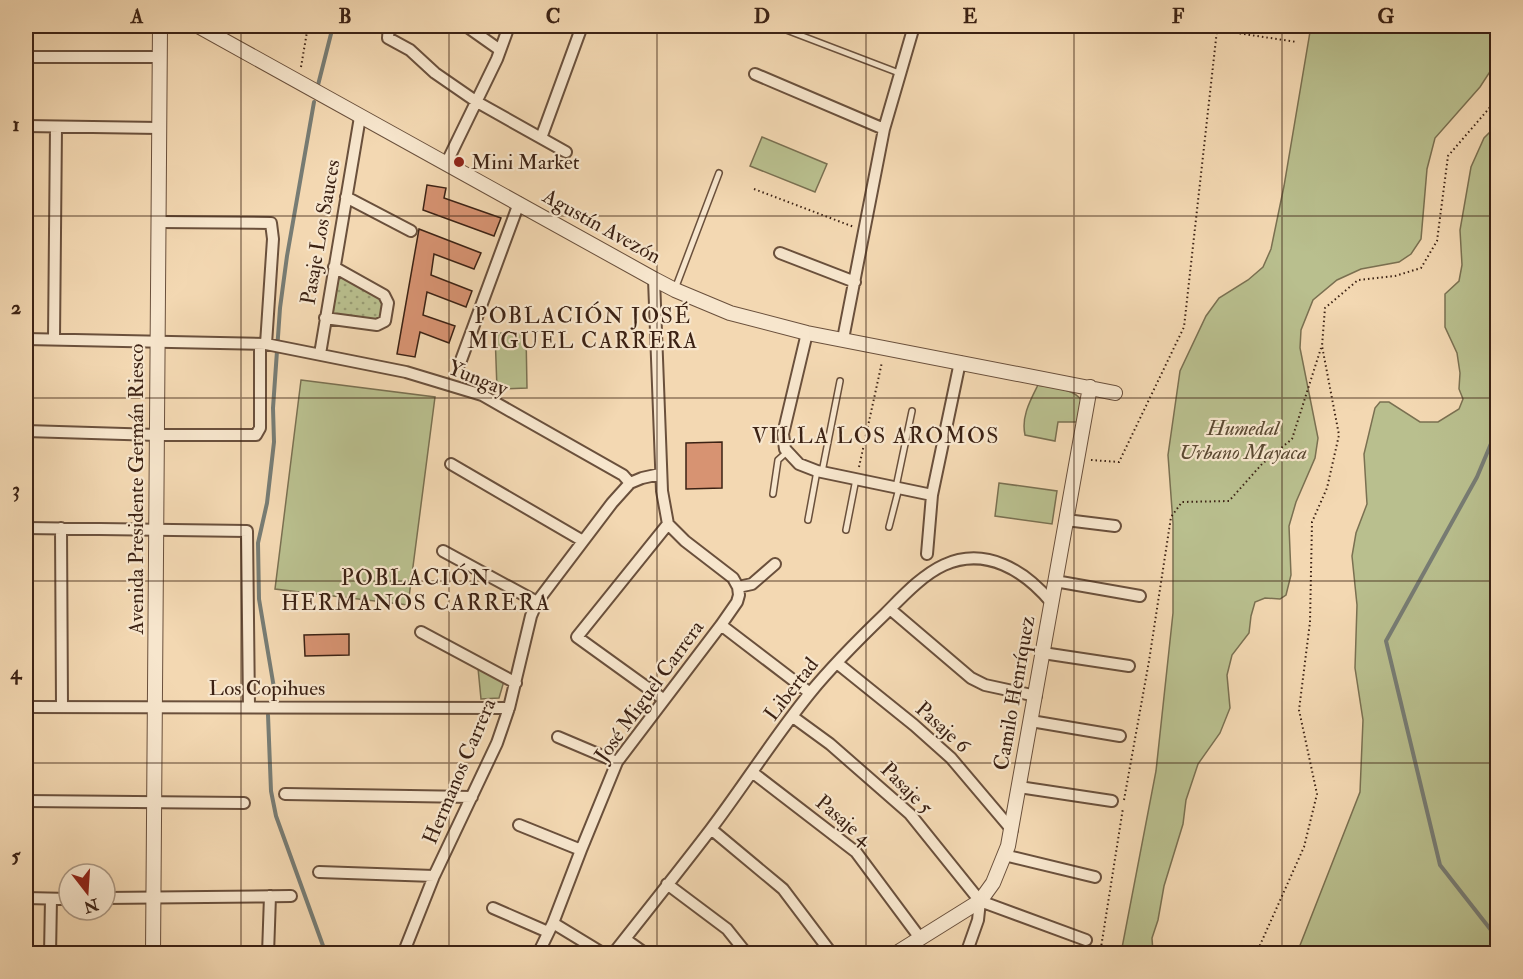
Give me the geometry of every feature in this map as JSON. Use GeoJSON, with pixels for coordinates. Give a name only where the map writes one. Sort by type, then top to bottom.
{"type":"FeatureCollection","features":[{"type":"Feature","properties":{"kind":"street","name":"Avenida Presidente Germán Riesco"},"geometry":{"type":"LineString","coordinates":[[153,954],[160,26]]}},
{"type":"Feature","properties":{"kind":"street","name":"Agustín Avezón"},"geometry":{"type":"LineString","coordinates":[[198,26],[654,279],[730,313],[807,333],[1115,393]]}},
{"type":"Feature","properties":{"kind":"street"},"geometry":{"type":"LineString","coordinates":[[465,26],[500,50]]}},
{"type":"Feature","properties":{"kind":"street"},"geometry":{"type":"LineString","coordinates":[[446,164],[477,102],[509,26]]}},
{"type":"Feature","properties":{"kind":"street"},"geometry":{"type":"LineString","coordinates":[[542,138],[582,26]]}},
{"type":"Feature","properties":{"kind":"street"},"geometry":{"type":"LineString","coordinates":[[843,339],[884,129],[914,26]]}},
{"type":"Feature","properties":{"kind":"street"},"geometry":{"type":"LineString","coordinates":[[388,27],[388,38],[410,50],[435,73],[477,102],[566,152]]}},
{"type":"Feature","properties":{"kind":"street"},"geometry":{"type":"LineString","coordinates":[[26,57],[160,57]]}},
{"type":"Feature","properties":{"kind":"street"},"geometry":{"type":"LineString","coordinates":[[755,74],[884,129]]}},
{"type":"Feature","properties":{"kind":"street","name":"Pasaje Los Sauces"},"geometry":{"type":"LineString","coordinates":[[320,354],[360,117]]}},
{"type":"Feature","properties":{"kind":"street"},"geometry":{"type":"LineString","coordinates":[[26,126],[159,128]]}},
{"type":"Feature","properties":{"kind":"street"},"geometry":{"type":"LineString","coordinates":[[54,339],[56,127]]}},
{"type":"Feature","properties":{"kind":"street"},"geometry":{"type":"LineString","coordinates":[[346,197],[411,231]]}},
{"type":"Feature","properties":{"kind":"street"},"geometry":{"type":"LineString","coordinates":[[460,363],[519,203]]}},
{"type":"Feature","properties":{"kind":"street"},"geometry":{"type":"LineString","coordinates":[[26,431],[256,435],[260,428],[263,344],[273,239],[271,224],[159,222]]}},
{"type":"Feature","properties":{"kind":"street"},"geometry":{"type":"LineString","coordinates":[[780,253],[855,282]]}},
{"type":"Feature","properties":{"kind":"street"},"geometry":{"type":"LineString","coordinates":[[325,318],[376,325],[385,321],[388,303],[384,295],[334,267]]}},
{"type":"Feature","properties":{"kind":"street"},"geometry":{"type":"LineString","coordinates":[[654,279],[660,474],[668,524],[685,541],[733,578],[738,587],[753,584],[775,564]]}},
{"type":"Feature","properties":{"kind":"street"},"geometry":{"type":"LineString","coordinates":[[807,333],[783,434],[787,452],[798,464],[819,472],[932,495]]}},
{"type":"Feature","properties":{"kind":"street"},"geometry":{"type":"LineString","coordinates":[[26,339],[263,344]]}},
{"type":"Feature","properties":{"kind":"street","name":"Yungay"},"geometry":{"type":"LineString","coordinates":[[263,344],[406,372],[482,395],[623,475],[630,483]]}},
{"type":"Feature","properties":{"kind":"street"},"geometry":{"type":"LineString","coordinates":[[927,554],[932,495],[960,362]]}},
{"type":"Feature","properties":{"kind":"street","name":"Camilo Henríquez"},"geometry":{"type":"LineString","coordinates":[[895,954],[980,901],[993,883],[1004,855],[1012,830],[1090,387]]}},
{"type":"Feature","properties":{"kind":"street"},"geometry":{"type":"LineString","coordinates":[[451,464],[583,541]]}},
{"type":"Feature","properties":{"kind":"street"},"geometry":{"type":"LineString","coordinates":[[630,483],[660,474]]}},
{"type":"Feature","properties":{"kind":"street","name":"Hermanos Carrera"},"geometry":{"type":"LineString","coordinates":[[403,954],[434,876],[487,766],[509,708],[531,616],[537,602],[612,502],[630,483]]}},
{"type":"Feature","properties":{"kind":"street"},"geometry":{"type":"LineString","coordinates":[[1066,520],[1115,526]]}},
{"type":"Feature","properties":{"kind":"street"},"geometry":{"type":"LineString","coordinates":[[663,699],[577,637],[668,524]]}},
{"type":"Feature","properties":{"kind":"street"},"geometry":{"type":"LineString","coordinates":[[26,528],[247,531],[249,707]]}},
{"type":"Feature","properties":{"kind":"street"},"geometry":{"type":"LineString","coordinates":[[61,528],[62,707]]}},
{"type":"Feature","properties":{"kind":"street"},"geometry":{"type":"LineString","coordinates":[[443,551],[537,602]]}},
{"type":"Feature","properties":{"kind":"street","name":"Libertad"},"geometry":{"type":"LineString","coordinates":[[613,954],[711,829],[810,693],[890,609],[927,576],[944,565],[972,558],[1001,562],[1024,574],[1051,602]]}},
{"type":"Feature","properties":{"kind":"street"},"geometry":{"type":"LineString","coordinates":[[1055,581],[1140,596]]}},
{"type":"Feature","properties":{"kind":"street","name":"José Miguel Carrera"},"geometry":{"type":"LineString","coordinates":[[538,954],[551,928],[617,762],[737,602],[738,587]]}},
{"type":"Feature","properties":{"kind":"street"},"geometry":{"type":"LineString","coordinates":[[890,609],[971,678],[985,685],[1036,696]]}},
{"type":"Feature","properties":{"kind":"street"},"geometry":{"type":"LineString","coordinates":[[721,625],[810,693]]}},
{"type":"Feature","properties":{"kind":"street"},"geometry":{"type":"LineString","coordinates":[[422,632],[516,683]]}},
{"type":"Feature","properties":{"kind":"street"},"geometry":{"type":"LineString","coordinates":[[1043,653],[1129,666]]}},
{"type":"Feature","properties":{"kind":"street","name":"Pasaje 6"},"geometry":{"type":"LineString","coordinates":[[837,663],[951,758],[1012,830]]}},
{"type":"Feature","properties":{"kind":"street","name":"Los Copihues"},"geometry":{"type":"LineString","coordinates":[[26,707],[509,708]]}},
{"type":"Feature","properties":{"kind":"street","name":"Pasaje 5"},"geometry":{"type":"LineString","coordinates":[[793,717],[830,744],[910,814],[980,901]]}},
{"type":"Feature","properties":{"kind":"street"},"geometry":{"type":"LineString","coordinates":[[1031,721],[1120,736]]}},
{"type":"Feature","properties":{"kind":"street"},"geometry":{"type":"LineString","coordinates":[[558,737],[617,762]]}},
{"type":"Feature","properties":{"kind":"street","name":"Pasaje 4"},"geometry":{"type":"LineString","coordinates":[[752,772],[856,852],[920,938]]}},
{"type":"Feature","properties":{"kind":"street"},"geometry":{"type":"LineString","coordinates":[[1019,788],[1112,801]]}},
{"type":"Feature","properties":{"kind":"street"},"geometry":{"type":"LineString","coordinates":[[285,794],[472,797]]}},
{"type":"Feature","properties":{"kind":"street"},"geometry":{"type":"LineString","coordinates":[[26,801],[244,803]]}},
{"type":"Feature","properties":{"kind":"street"},"geometry":{"type":"LineString","coordinates":[[519,825],[581,850]]}},
{"type":"Feature","properties":{"kind":"street"},"geometry":{"type":"LineString","coordinates":[[711,829],[783,889],[832,954]]}},
{"type":"Feature","properties":{"kind":"street"},"geometry":{"type":"LineString","coordinates":[[1004,855],[1095,877]]}},
{"type":"Feature","properties":{"kind":"street"},"geometry":{"type":"LineString","coordinates":[[319,872],[434,876]]}},
{"type":"Feature","properties":{"kind":"street"},"geometry":{"type":"LineString","coordinates":[[667,884],[727,929],[747,954]]}},
{"type":"Feature","properties":{"kind":"street"},"geometry":{"type":"LineString","coordinates":[[268,954],[270,896]]}},
{"type":"Feature","properties":{"kind":"street"},"geometry":{"type":"LineString","coordinates":[[117,898],[291,896]]}},
{"type":"Feature","properties":{"kind":"street"},"geometry":{"type":"LineString","coordinates":[[26,898],[57,899]]}},
{"type":"Feature","properties":{"kind":"street"},"geometry":{"type":"LineString","coordinates":[[50,954],[51,899]]}},
{"type":"Feature","properties":{"kind":"street"},"geometry":{"type":"LineString","coordinates":[[966,954],[978,920],[980,901],[1086,940]]}},
{"type":"Feature","properties":{"kind":"street"},"geometry":{"type":"LineString","coordinates":[[493,908],[551,928],[604,954]]}},
{"type":"Feature","properties":{"kind":"street"},"geometry":{"type":"LineString","coordinates":[[625,939],[646,954]]}},
{"type":"Feature","properties":{"kind":"lane"},"geometry":{"type":"LineString","coordinates":[[776,26],[899,74]]}},
{"type":"Feature","properties":{"kind":"lane"},"geometry":{"type":"LineString","coordinates":[[675,290],[719,173]]}},
{"type":"Feature","properties":{"kind":"lane"},"geometry":{"type":"LineString","coordinates":[[808,520],[840,381]]}},
{"type":"Feature","properties":{"kind":"lane"},"geometry":{"type":"LineString","coordinates":[[890,527],[912,411]]}},
{"type":"Feature","properties":{"kind":"lane"},"geometry":{"type":"LineString","coordinates":[[773,494],[778,460],[787,452]]}},
{"type":"Feature","properties":{"kind":"lane"},"geometry":{"type":"LineString","coordinates":[[846,530],[856,479]]}},
{"type":"Feature","properties":{"kind":"path"},"geometry":{"type":"LineString","coordinates":[[299,82],[308,26]]}},
{"type":"Feature","properties":{"kind":"path"},"geometry":{"type":"LineString","coordinates":[[1077,460],[1119,462],[1184,327],[1217,28],[1297,42]]}},
{"type":"Feature","properties":{"kind":"path"},"geometry":{"type":"LineString","coordinates":[[1100,954],[1171,517],[1182,502],[1229,501],[1262,464],[1292,439],[1322,346],[1325,308],[1358,280],[1395,276],[1421,268],[1437,242],[1448,156],[1497,98]]}},
{"type":"Feature","properties":{"kind":"path"},"geometry":{"type":"LineString","coordinates":[[754,189],[865,231]]}},
{"type":"Feature","properties":{"kind":"path"},"geometry":{"type":"LineString","coordinates":[[1256,954],[1304,847],[1317,794],[1299,710],[1310,622],[1312,522],[1327,488],[1339,435],[1322,346]]}},
{"type":"Feature","properties":{"kind":"path"},"geometry":{"type":"LineString","coordinates":[[856,479],[885,347]]}},
{"type":"Feature","properties":{"kind":"green space","name":"Humedal Urbano Mayaca"},"geometry":{"type":"Polygon","coordinates":[[[1311,26],[1497,26],[1497,59],[1480,87],[1435,138],[1427,169],[1421,239],[1411,254],[1399,262],[1361,269],[1337,280],[1313,300],[1301,330],[1300,348],[1318,438],[1315,458],[1296,502],[1289,526],[1291,575],[1286,595],[1280,599],[1265,598],[1255,602],[1249,633],[1232,655],[1227,675],[1230,708],[1220,733],[1198,764],[1186,800],[1183,824],[1164,886],[1152,938],[1153,953],[1121,953],[1156,771],[1173,613],[1173,523],[1168,455],[1180,371],[1206,316],[1219,298],[1248,280],[1263,267],[1271,249],[1311,26]]]}},
{"type":"Feature","properties":{"kind":"green space","name":"Humedal Urbano Mayaca"},"geometry":{"type":"Polygon","coordinates":[[[1497,125],[1497,953],[1297,953],[1360,792],[1363,720],[1355,668],[1357,605],[1352,556],[1356,533],[1367,504],[1364,454],[1375,408],[1380,402],[1389,402],[1420,422],[1438,422],[1459,409],[1463,399],[1459,389],[1460,373],[1457,353],[1445,327],[1445,294],[1459,281],[1462,265],[1460,230],[1471,167],[1484,138],[1497,125]]]}},
{"type":"Feature","properties":{"kind":"green space"},"geometry":{"type":"Polygon","coordinates":[[[762,137],[827,164],[815,192],[750,166],[762,137]]]}},
{"type":"Feature","properties":{"kind":"green space"},"geometry":{"type":"Polygon","coordinates":[[[339,275],[384,300],[381,320],[332,316],[339,275]]]}},
{"type":"Feature","properties":{"kind":"green space"},"geometry":{"type":"Polygon","coordinates":[[[495,333],[526,333],[527,388],[497,389],[495,333]]]}},
{"type":"Feature","properties":{"kind":"green space"},"geometry":{"type":"Polygon","coordinates":[[[301,380],[435,397],[408,605],[275,589],[301,380]]]}},
{"type":"Feature","properties":{"kind":"green space"},"geometry":{"type":"Polygon","coordinates":[[[1038,385],[1068,391],[1081,400],[1078,422],[1058,422],[1055,441],[1025,435],[1025,415],[1038,385]]]}},
{"type":"Feature","properties":{"kind":"green space"},"geometry":{"type":"Polygon","coordinates":[[[999,483],[1057,491],[1052,524],[995,516],[999,483]]]}},
{"type":"Feature","properties":{"kind":"green space"},"geometry":{"type":"Polygon","coordinates":[[[478,668],[504,681],[499,698],[481,699],[478,668]]]}},
{"type":"Feature","properties":{"kind":"building"},"geometry":{"type":"Polygon","coordinates":[[[427,185],[446,188],[444,198],[501,218],[494,236],[423,210],[427,185]]]}},
{"type":"Feature","properties":{"kind":"building"},"geometry":{"type":"Polygon","coordinates":[[[419,229],[481,253],[474,269],[434,254],[431,275],[472,291],[466,307],[427,292],[423,315],[455,326],[449,343],[420,332],[415,357],[397,354],[419,229]]]}},
{"type":"Feature","properties":{"kind":"building"},"geometry":{"type":"Polygon","coordinates":[[[722,442],[722,488],[686,489],[686,443],[722,442]]]}},
{"type":"Feature","properties":{"kind":"building"},"geometry":{"type":"Polygon","coordinates":[[[349,634],[349,655],[305,656],[304,635],[349,634]]]}},
{"type":"Feature","properties":{"kind":"waterway"},"geometry":{"type":"LineString","coordinates":[[318,85],[333,26]]}},
{"type":"Feature","properties":{"kind":"waterway"},"geometry":{"type":"LineString","coordinates":[[273,698],[274,688],[259,599],[258,543],[267,503],[274,442],[273,408],[280,308],[314,102]]}},
{"type":"Feature","properties":{"kind":"waterway"},"geometry":{"type":"LineString","coordinates":[[1498,427],[1477,477],[1386,641],[1440,865],[1498,939]]}},
{"type":"Feature","properties":{"kind":"waterway"},"geometry":{"type":"LineString","coordinates":[[268,715],[271,791],[276,816],[326,954]]}},
{"type":"Feature","properties":{"kind":"place","name":"Mini Market"},"geometry":{"type":"Point","coordinates":[459,162]}},
{"type":"Feature","properties":{"kind":"district","name":"POBLACIÓN JOSÉ MIGUEL CARRERA"},"geometry":{"type":"Point","coordinates":[583,328]}},
{"type":"Feature","properties":{"kind":"district","name":"VILLA LOS AROMOS"},"geometry":{"type":"Point","coordinates":[876,435]}},
{"type":"Feature","properties":{"kind":"district","name":"POBLACIÓN HERMANOS CARRERA"},"geometry":{"type":"Point","coordinates":[416,590]}}]}
